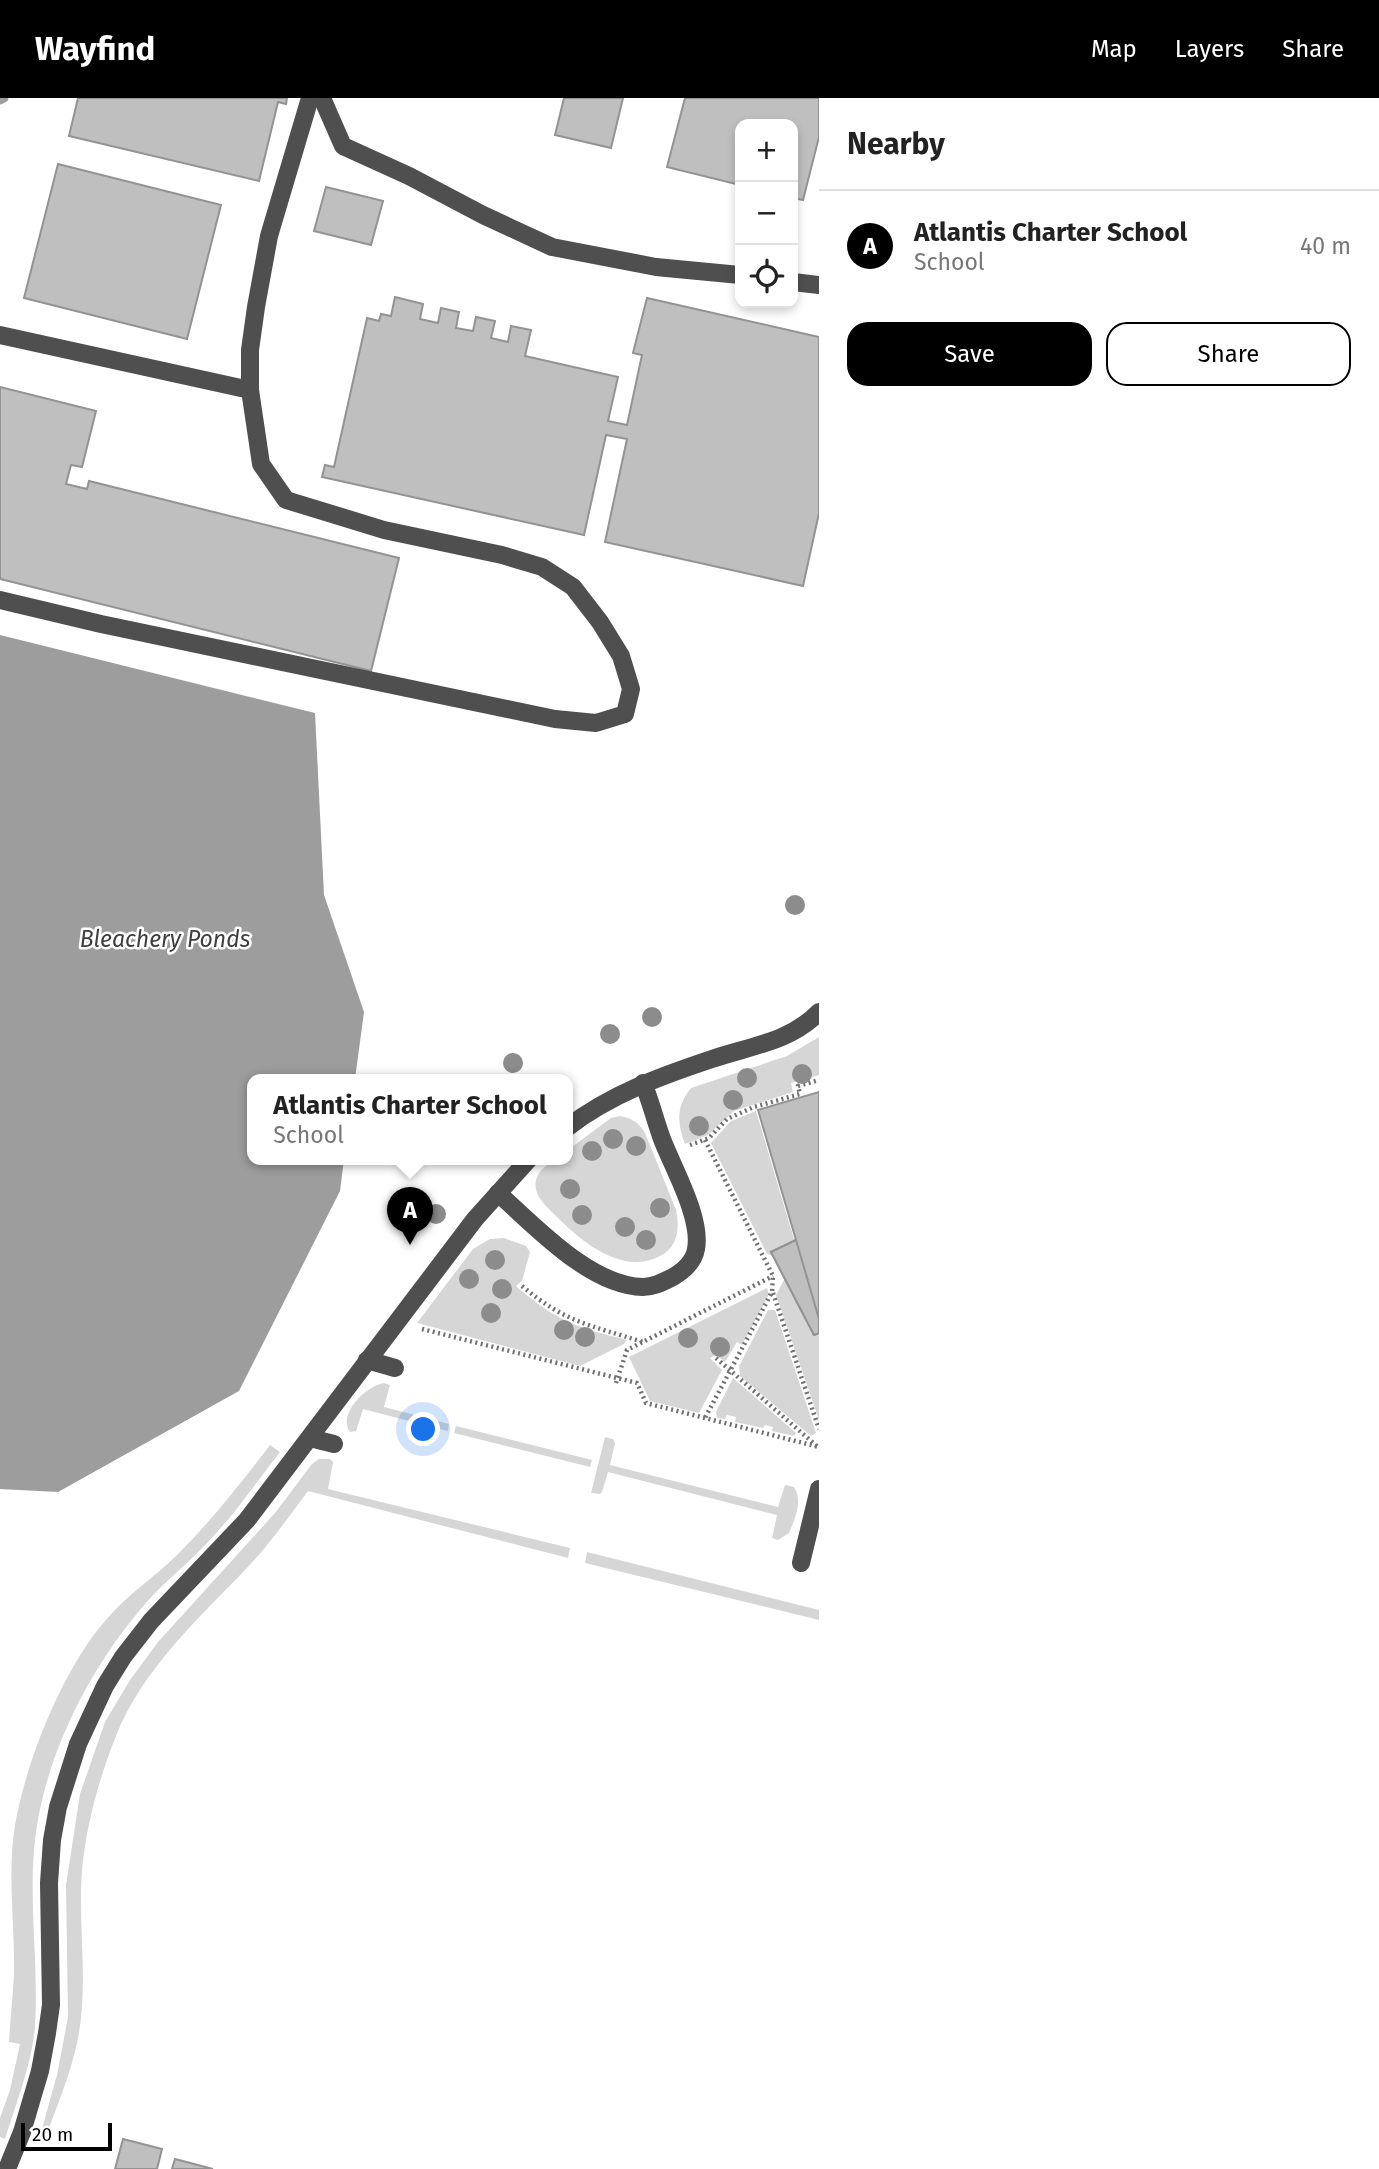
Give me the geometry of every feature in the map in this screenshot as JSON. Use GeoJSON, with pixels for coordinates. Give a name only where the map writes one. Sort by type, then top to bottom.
{"type":"FeatureCollection","features":[{"type":"Feature","properties":{"kind":"lane"},"geometry":{"type":"LineString","coordinates":[[0,600],[114,627],[555,719],[596,723],[625,714],[631,689],[621,656],[600,622],[573,587],[542,567],[502,555],[384,530],[286,500],[261,464],[250,390],[250,350],[269,236],[310,98]]}},
{"type":"Feature","properties":{"kind":"lane"},"geometry":{"type":"LineString","coordinates":[[322,98],[344,146],[552,247],[656,267],[735,275]]}},
{"type":"Feature","properties":{"kind":"lane"},"geometry":{"type":"LineString","coordinates":[[798,283],[819,285]]}},
{"type":"Feature","properties":{"kind":"lane"},"geometry":{"type":"LineString","coordinates":[[0,335],[250,390]]}},
{"type":"Feature","properties":{"kind":"lane"},"geometry":{"type":"LineString","coordinates":[[573,1124],[643,1083],[718,1057],[770,1043],[793,1032],[819,1012]]}},
{"type":"Feature","properties":{"kind":"lane"},"geometry":{"type":"LineString","coordinates":[[498,1193],[591,1271],[623,1284],[643,1287],[659,1284],[681,1272],[690,1264],[696,1250],[694,1225],[685,1192],[643,1083]]}},
{"type":"Feature","properties":{"kind":"lane"},"geometry":{"type":"LineString","coordinates":[[7,2169],[22,2132],[40,2071],[51,2005],[49,1884],[52,1840],[58,1807],[78,1744],[105,1686],[151,1621],[247,1520],[475,1219],[524,1165]]}},
{"type":"Feature","properties":{"kind":"lane"},"geometry":{"type":"LineString","coordinates":[[367,1360],[395,1368]]}},
{"type":"Feature","properties":{"kind":"lane"},"geometry":{"type":"LineString","coordinates":[[310,1438],[334,1444]]}},
{"type":"Feature","properties":{"kind":"lane"},"geometry":{"type":"LineString","coordinates":[[802,1563],[819,1489]]}},
{"type":"Feature","properties":{"kind":"path"},"geometry":{"type":"LineString","coordinates":[[687,1146],[705,1140],[727,1119],[754,1107],[800,1094],[798,1086],[819,1080]]}},
{"type":"Feature","properties":{"kind":"path"},"geometry":{"type":"LineString","coordinates":[[705,1140],[773,1276],[772,1292],[819,1429]]}},
{"type":"Feature","properties":{"kind":"path"},"geometry":{"type":"LineString","coordinates":[[616,1380],[627,1350],[773,1276]]}},
{"type":"Feature","properties":{"kind":"path"},"geometry":{"type":"LineString","coordinates":[[522,1286],[560,1315],[583,1325],[644,1342]]}},
{"type":"Feature","properties":{"kind":"path"},"geometry":{"type":"LineString","coordinates":[[705,1418],[772,1292]]}},
{"type":"Feature","properties":{"kind":"path"},"geometry":{"type":"LineString","coordinates":[[414,1327],[616,1380],[637,1383],[646,1403],[819,1447]]}},
{"type":"Feature","properties":{"kind":"path"},"geometry":{"type":"LineString","coordinates":[[716,1359],[819,1447]]}},
{"type":"Feature","properties":{"kind":"shaded area"},"geometry":{"type":"Polygon","coordinates":[[[819,1037],[819,1075],[791,1083],[793,1092],[734,1111],[708,1135],[685,1144],[679,1115],[691,1088],[787,1056],[819,1037]]]}},
{"type":"Feature","properties":{"kind":"shaded area"},"geometry":{"type":"Polygon","coordinates":[[[756,1111],[796,1246],[773,1256],[767,1254],[711,1143],[731,1121],[756,1111]]]}},
{"type":"Feature","properties":{"kind":"shaded area"},"geometry":{"type":"Polygon","coordinates":[[[611,1118],[628,1118],[645,1133],[676,1210],[678,1224],[671,1248],[646,1261],[618,1259],[591,1246],[548,1208],[536,1189],[538,1176],[547,1165],[573,1165],[573,1146],[611,1118]]]}},
{"type":"Feature","properties":{"kind":"shaded area"},"geometry":{"type":"Polygon","coordinates":[[[504,1238],[526,1246],[530,1252],[522,1281],[516,1286],[555,1315],[594,1331],[627,1340],[624,1344],[580,1366],[417,1323],[473,1249],[490,1239],[504,1238]]]}},
{"type":"Feature","properties":{"kind":"shaded area"},"geometry":{"type":"Polygon","coordinates":[[[805,1272],[819,1319],[819,1420],[776,1295],[784,1280],[805,1272]]]}},
{"type":"Feature","properties":{"kind":"shaded area"},"geometry":{"type":"Polygon","coordinates":[[[767,1288],[769,1294],[742,1345],[737,1342],[725,1362],[716,1355],[710,1358],[722,1370],[699,1413],[650,1401],[629,1357],[767,1288]]]}},
{"type":"Feature","properties":{"kind":"shaded area"},"geometry":{"type":"Polygon","coordinates":[[[768,1310],[775,1310],[816,1433],[811,1436],[740,1376],[739,1366],[768,1310]]]}},
{"type":"Feature","properties":{"kind":"shaded area"},"geometry":{"type":"Polygon","coordinates":[[[733,1378],[796,1433],[794,1436],[772,1431],[773,1427],[765,1425],[763,1428],[735,1422],[736,1417],[727,1415],[725,1419],[717,1418],[716,1412],[733,1378]]]}},
{"type":"Feature","properties":{"kind":"shaded area"},"geometry":{"type":"Polygon","coordinates":[[[384,1383],[390,1385],[384,1407],[449,1424],[448,1431],[363,1409],[356,1431],[350,1432],[347,1417],[350,1409],[369,1389],[384,1383]]]}},
{"type":"Feature","properties":{"kind":"shaded area"},"geometry":{"type":"Polygon","coordinates":[[[456,1426],[592,1460],[590,1467],[454,1433],[456,1426]]]}},
{"type":"Feature","properties":{"kind":"shaded area"},"geometry":{"type":"Polygon","coordinates":[[[605,1437],[613,1439],[615,1443],[610,1465],[778,1507],[785,1485],[794,1487],[798,1504],[789,1533],[778,1540],[772,1538],[777,1515],[608,1472],[602,1492],[591,1493],[605,1437]]]}},
{"type":"Feature","properties":{"kind":"shaded area"},"geometry":{"type":"Polygon","coordinates":[[[270,1445],[280,1452],[245,1499],[207,1543],[157,1591],[114,1644],[94,1674],[62,1739],[41,1806],[35,1840],[33,1886],[36,2003],[31,2055],[5,2139],[0,2137],[0,2118],[10,2090],[20,2044],[9,2042],[14,1974],[11,1880],[13,1843],[21,1798],[39,1740],[65,1682],[96,1631],[122,1603],[191,1541],[270,1445]]]}},
{"type":"Feature","properties":{"kind":"shaded area"},"geometry":{"type":"Polygon","coordinates":[[[319,1459],[330,1459],[333,1462],[328,1489],[570,1548],[568,1558],[308,1491],[262,1551],[172,1647],[140,1689],[116,1736],[97,1792],[84,1851],[81,1890],[82,2005],[77,2043],[67,2080],[45,2139],[40,2136],[57,2075],[68,2017],[66,1885],[80,1794],[105,1722],[130,1680],[158,1642],[275,1513],[312,1464],[319,1459]]]}},
{"type":"Feature","properties":{"kind":"shaded area"},"geometry":{"type":"Polygon","coordinates":[[[587,1552],[819,1610],[819,1620],[585,1563],[587,1552]]]}},
{"type":"Feature","properties":{"kind":"water","name":"Bleachery Ponds"},"geometry":{"type":"Polygon","coordinates":[[[0,635],[315,713],[324,895],[364,1012],[356,1074],[247,1074],[247,1165],[343,1165],[340,1191],[239,1391],[58,1492],[0,1489],[0,635]]]}},
{"type":"Feature","properties":{"kind":"building"},"geometry":{"type":"Polygon","coordinates":[[[78,98],[287,98],[286,104],[278,102],[259,181],[69,136],[78,98]]]}},
{"type":"Feature","properties":{"kind":"building"},"geometry":{"type":"Polygon","coordinates":[[[564,98],[623,98],[611,148],[555,135],[564,98]]]}},
{"type":"Feature","properties":{"kind":"building"},"geometry":{"type":"Polygon","coordinates":[[[685,98],[819,98],[819,137],[803,200],[798,199],[798,119],[735,119],[735,184],[667,167],[685,98]]]}},
{"type":"Feature","properties":{"kind":"building"},"geometry":{"type":"Polygon","coordinates":[[[58,164],[221,205],[187,339],[24,298],[58,164]]]}},
{"type":"Feature","properties":{"kind":"building"},"geometry":{"type":"Polygon","coordinates":[[[326,187],[383,201],[371,245],[314,231],[326,187]]]}},
{"type":"Feature","properties":{"kind":"building"},"geometry":{"type":"Polygon","coordinates":[[[395,297],[423,304],[420,319],[438,323],[441,308],[459,312],[456,328],[473,331],[476,317],[495,321],[491,338],[508,342],[511,326],[531,330],[525,356],[618,377],[608,421],[627,425],[642,355],[633,353],[647,298],[819,337],[819,513],[803,586],[605,542],[627,439],[606,435],[584,535],[322,477],[325,465],[334,467],[367,318],[379,321],[381,314],[391,316],[395,297]]]}},
{"type":"Feature","properties":{"kind":"building"},"geometry":{"type":"Polygon","coordinates":[[[0,387],[96,411],[82,467],[71,465],[66,484],[87,489],[89,481],[399,558],[371,671],[0,579],[0,387]]]}},
{"type":"Feature","properties":{"kind":"building"},"geometry":{"type":"Polygon","coordinates":[[[819,1092],[819,1333],[814,1335],[771,1252],[796,1240],[758,1110],[819,1092]]]}},
{"type":"Feature","properties":{"kind":"building"},"geometry":{"type":"Polygon","coordinates":[[[796,1240],[819,1319],[819,1333],[814,1335],[771,1252],[796,1240]]]}},
{"type":"Feature","properties":{"kind":"building"},"geometry":{"type":"Polygon","coordinates":[[[123,2139],[162,2149],[157,2169],[115,2169],[123,2139]]]}},
{"type":"Feature","properties":{"kind":"building"},"geometry":{"type":"Polygon","coordinates":[[[175,2159],[213,2169],[172,2169],[175,2159]]]}},
{"type":"Feature","properties":{"kind":"waterway"},"geometry":{"type":"LineString","coordinates":[[0,100],[4,98]]}},
{"type":"Feature","properties":{"kind":"place","name":"Atlantis Charter School"},"geometry":{"type":"Point","coordinates":[410,1245]}}]}
